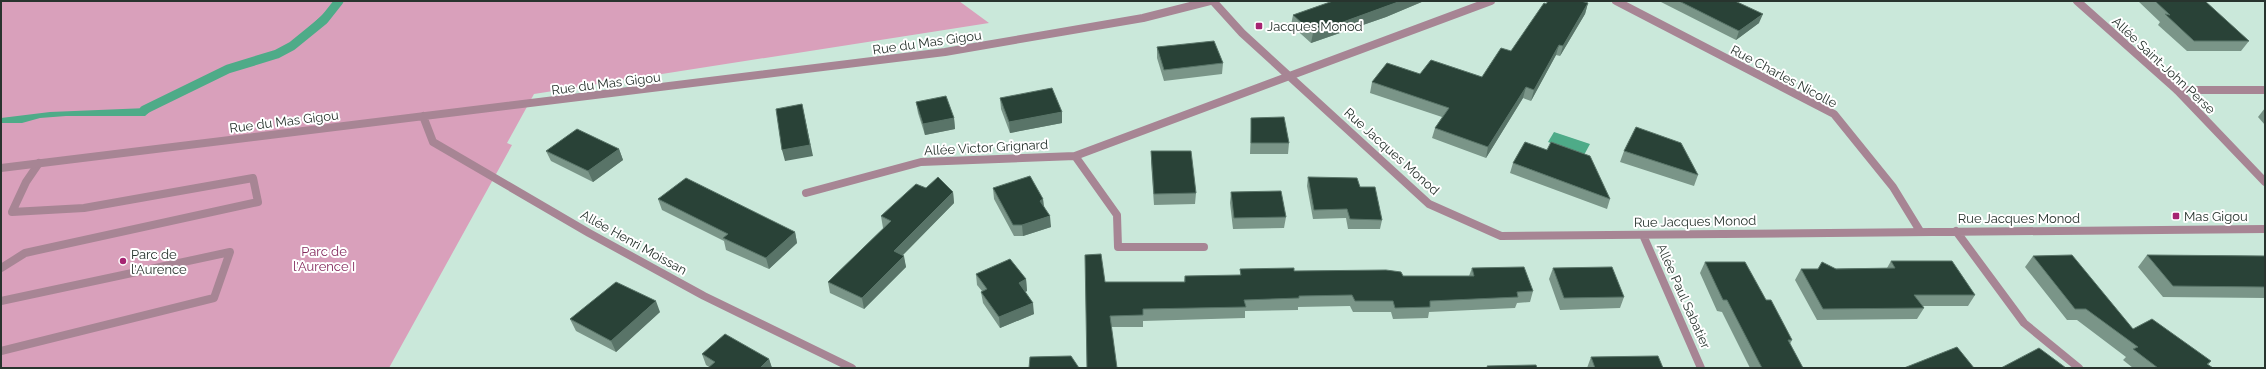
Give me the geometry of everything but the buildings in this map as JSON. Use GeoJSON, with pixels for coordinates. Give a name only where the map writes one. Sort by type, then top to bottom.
{"type":"FeatureCollection","features":[{"type":"Feature","properties":{"kind":"street","name":"Rue du Mas Gigou"},"geometry":{"type":"LineString","coordinates":[[2,170],[39,163],[639,91],[945,52],[1143,18],[1210,1]]}},
{"type":"Feature","properties":{"kind":"street","name":"Rue Jacques Monod"},"geometry":{"type":"LineString","coordinates":[[1213,1],[1242,33],[1429,204],[1501,236],[1920,231],[2265,230]]}},
{"type":"Feature","properties":{"kind":"street"},"geometry":{"type":"LineString","coordinates":[[1291,77],[1491,1]]}},
{"type":"Feature","properties":{"kind":"street","name":"Rue Charles Nicolle"},"geometry":{"type":"LineString","coordinates":[[1616,1],[1834,114],[1893,186],[1920,231]]}},
{"type":"Feature","properties":{"kind":"street","name":"Allée Saint-John Perse"},"geometry":{"type":"LineString","coordinates":[[2077,1],[2177,90],[2265,182]]}},
{"type":"Feature","properties":{"kind":"street","name":"Allée Victor Grignard"},"geometry":{"type":"LineString","coordinates":[[806,193],[922,162],[1075,156],[1291,77]]}},
{"type":"Feature","properties":{"kind":"street"},"geometry":{"type":"LineString","coordinates":[[2177,90],[2265,90]]}},
{"type":"Feature","properties":{"kind":"street","name":"Allée Henri Moissan"},"geometry":{"type":"LineString","coordinates":[[423,116],[433,142],[589,233],[704,296],[852,368]]}},
{"type":"Feature","properties":{"kind":"street"},"geometry":{"type":"LineString","coordinates":[[1075,156],[1117,215],[1118,247],[1204,247]]}},
{"type":"Feature","properties":{"kind":"street"},"geometry":{"type":"LineString","coordinates":[[1,268],[25,253],[258,202],[253,178],[84,208],[12,212],[26,182],[39,163]]}},
{"type":"Feature","properties":{"kind":"street"},"geometry":{"type":"LineString","coordinates":[[1956,231],[2024,323],[2079,368]]}},
{"type":"Feature","properties":{"kind":"street","name":"Allée Paul Sabatier"},"geometry":{"type":"LineString","coordinates":[[1643,235],[1701,368]]}},
{"type":"Feature","properties":{"kind":"street"},"geometry":{"type":"LineString","coordinates":[[1,301],[230,252],[214,298],[1,351]]}},
{"type":"Feature","properties":{"kind":"green space","name":"Parc de l'Aurence I"},"geometry":{"type":"Polygon","coordinates":[[[1,1],[959,1],[989,23],[534,94],[507,143],[512,145],[389,368],[1,368],[1,1]]]}},
{"type":"Feature","properties":{"kind":"shaded area"},"geometry":{"type":"Polygon","coordinates":[[[337,1],[340,1],[325,18],[292,46],[277,54],[237,64],[274,53],[291,44],[337,1]]]}},
{"type":"Feature","properties":{"kind":"shaded area"},"geometry":{"type":"Polygon","coordinates":[[[230,67],[153,109],[145,116],[66,116],[40,118],[22,123],[1,123],[1,118],[50,112],[147,108],[219,70],[230,67]]]}},
{"type":"Feature","properties":{"kind":"shaded area"},"geometry":{"type":"Polygon","coordinates":[[[1554,132],[1590,144],[1584,155],[1548,142],[1554,132]]]}},
{"type":"Feature","properties":{"kind":"waterway"},"geometry":{"type":"LineString","coordinates":[[144,110],[228,69],[277,54],[292,46],[324,20],[339,1]]}},
{"type":"Feature","properties":{"kind":"place","name":"Jacques Monod"},"geometry":{"type":"Point","coordinates":[1259,26]}},
{"type":"Feature","properties":{"kind":"place","name":"Mas Gigou"},"geometry":{"type":"Point","coordinates":[2176,216]}},
{"type":"Feature","properties":{"kind":"place","name":"Parc de l'Aurence"},"geometry":{"type":"Point","coordinates":[123,261]}}]}
